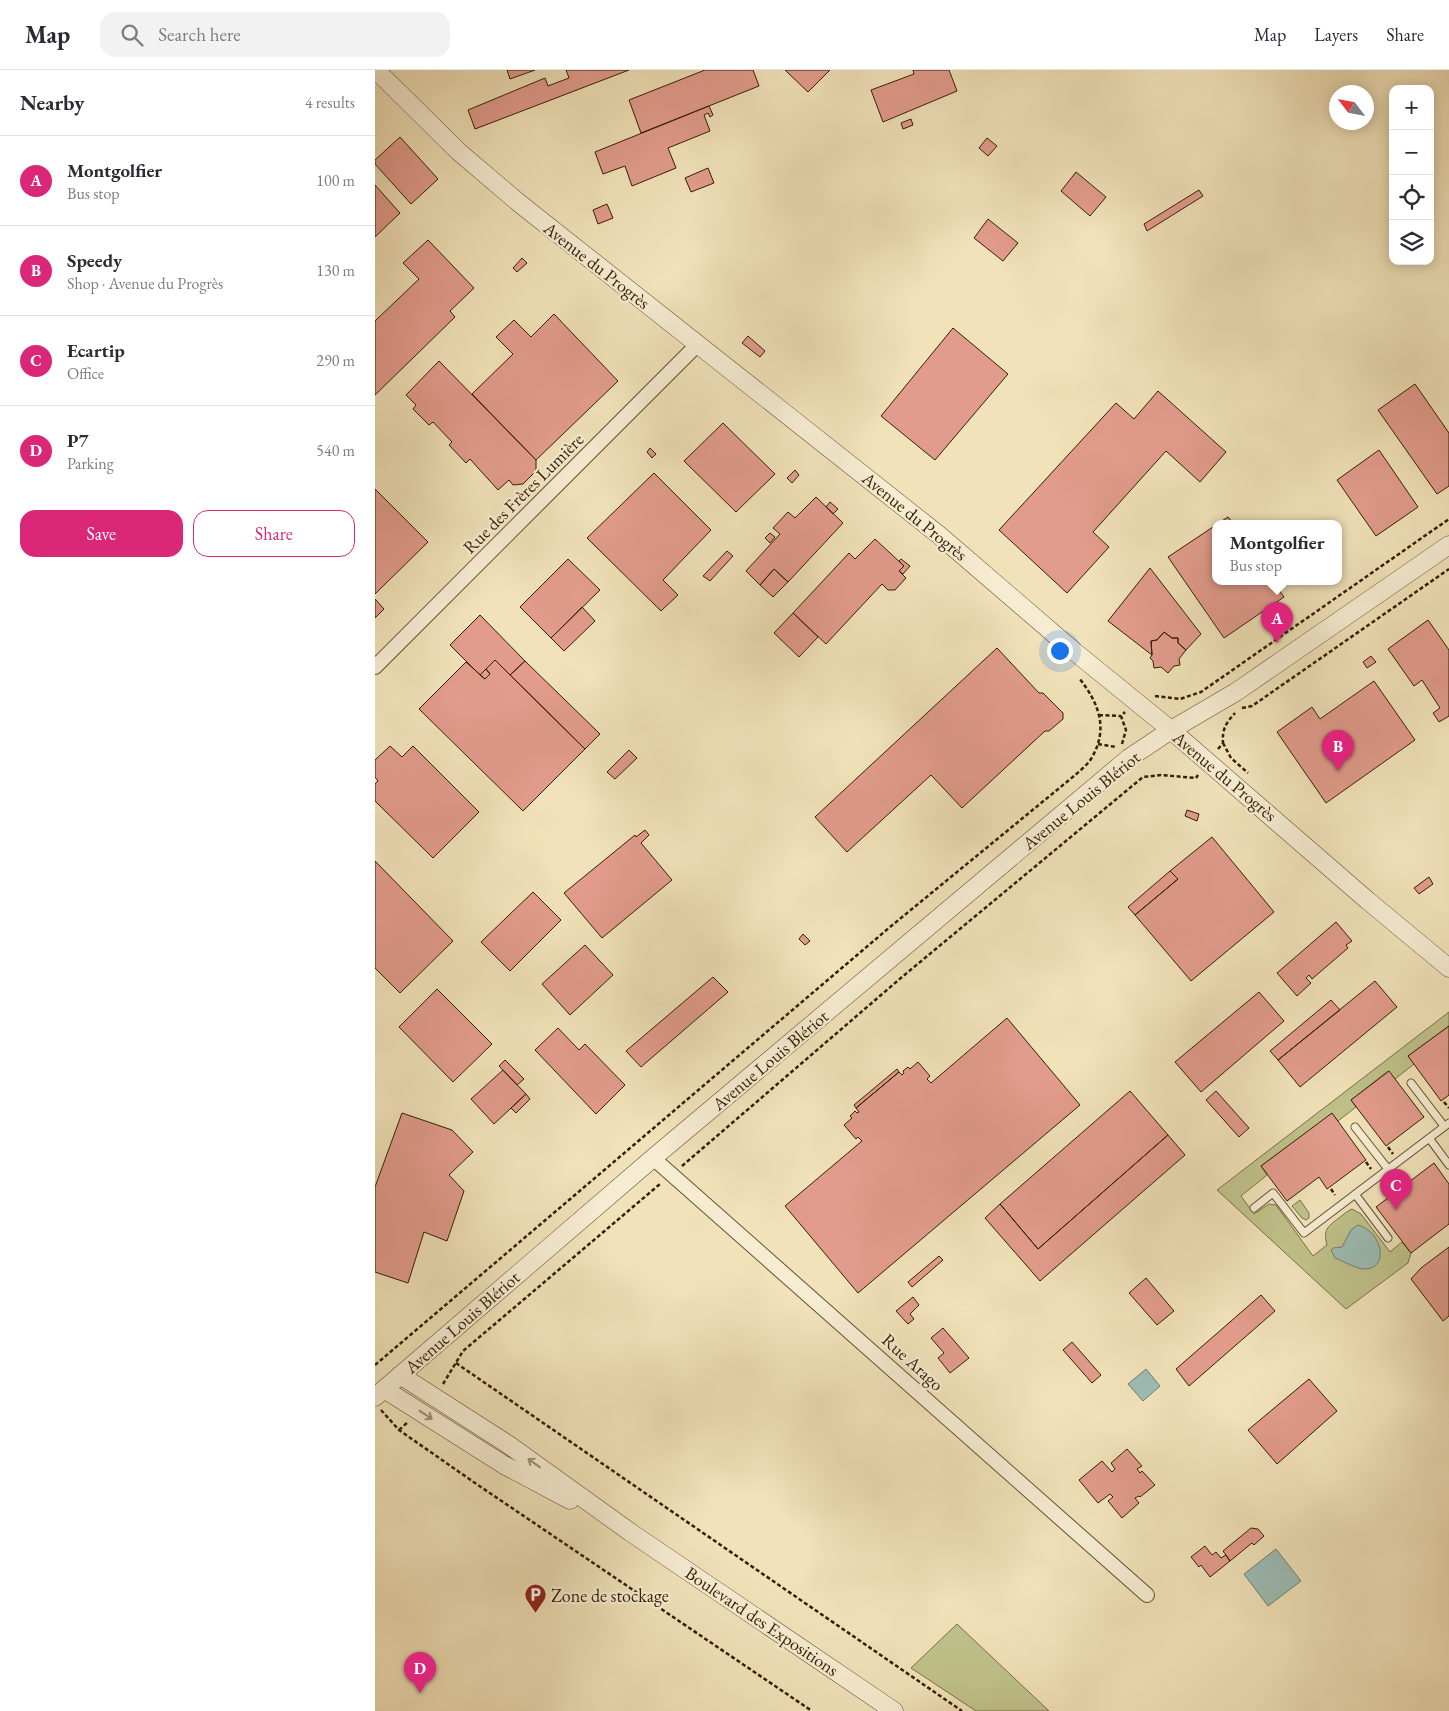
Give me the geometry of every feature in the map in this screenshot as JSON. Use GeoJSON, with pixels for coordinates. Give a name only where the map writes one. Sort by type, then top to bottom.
{"type":"FeatureCollection","features":[{"type":"Feature","properties":{"kind":"street","name":"Avenue du Progrès"},"geometry":{"type":"LineString","coordinates":[[376,70],[448,141],[512,198],[939,535],[1075,652],[1263,808],[1367,900],[1449,968]]}},
{"type":"Feature","properties":{"kind":"street","name":"Rue des Frères Lumière"},"geometry":{"type":"LineString","coordinates":[[375,667],[698,344]]}},
{"type":"Feature","properties":{"kind":"street","name":"Avenue Louis Blériot"},"geometry":{"type":"LineString","coordinates":[[380,1393],[653,1158],[1129,758],[1171,730],[1236,692],[1449,545]]}},
{"type":"Feature","properties":{"kind":"street","name":"Rue Arago"},"geometry":{"type":"LineString","coordinates":[[653,1158],[1147,1595]]}},
{"type":"Feature","properties":{"kind":"street","name":"Boulevard des Expositions"},"geometry":{"type":"LineString","coordinates":[[399,1375],[509,1445],[630,1532],[894,1711]]}},
{"type":"Feature","properties":{"kind":"street","name":"Boulevard des Expositions"},"geometry":{"type":"LineString","coordinates":[[380,1393],[504,1465],[630,1532]]}},
{"type":"Feature","properties":{"kind":"lane"},"geometry":{"type":"LineString","coordinates":[[1254,1208],[1273,1193],[1304,1232],[1447,1124],[1411,1083]]}},
{"type":"Feature","properties":{"kind":"lane"},"geometry":{"type":"LineString","coordinates":[[1355,1127],[1388,1169]]}},
{"type":"Feature","properties":{"kind":"lane"},"geometry":{"type":"LineString","coordinates":[[1429,1138],[1449,1165]]}},
{"type":"Feature","properties":{"kind":"lane"},"geometry":{"type":"LineString","coordinates":[[1355,1194],[1388,1238]]}},
{"type":"Feature","properties":{"kind":"path"},"geometry":{"type":"LineString","coordinates":[[1151,694],[1159,697],[1180,699],[1201,692],[1449,519]]}},
{"type":"Feature","properties":{"kind":"path"},"geometry":{"type":"LineString","coordinates":[[1242,708],[1252,706],[1449,569]]}},
{"type":"Feature","properties":{"kind":"path"},"geometry":{"type":"LineString","coordinates":[[375,1364],[890,926],[1074,776],[1090,760],[1098,744],[1101,730],[1093,696],[1080,679]]}},
{"type":"Feature","properties":{"kind":"path"},"geometry":{"type":"LineString","coordinates":[[962,1711],[456,1363],[463,1351],[902,977],[1143,777],[1161,775],[1196,778],[1223,743],[1222,732],[1227,722],[1235,713]]}},
{"type":"Feature","properties":{"kind":"path"},"geometry":{"type":"LineString","coordinates":[[1099,716],[1121,716]]}},
{"type":"Feature","properties":{"kind":"path"},"geometry":{"type":"LineString","coordinates":[[1444,1102],[1449,1108]]}},
{"type":"Feature","properties":{"kind":"path"},"geometry":{"type":"LineString","coordinates":[[375,1404],[399,1430],[812,1711]]}},
{"type":"Feature","properties":{"kind":"green space"},"geometry":{"type":"Polygon","coordinates":[[[1449,1012],[1449,1026],[1408,1056],[1414,1064],[1395,1079],[1388,1071],[1351,1100],[1356,1107],[1338,1121],[1332,1114],[1261,1166],[1267,1175],[1241,1196],[1254,1214],[1269,1204],[1276,1205],[1313,1256],[1327,1245],[1325,1236],[1327,1229],[1352,1209],[1361,1214],[1390,1252],[1402,1242],[1411,1253],[1408,1263],[1346,1309],[1217,1190],[1449,1012]]]}},
{"type":"Feature","properties":{"kind":"green space"},"geometry":{"type":"Polygon","coordinates":[[[1300,1200],[1309,1213],[1309,1218],[1306,1220],[1292,1206],[1300,1200]]]}},
{"type":"Feature","properties":{"kind":"green space"},"geometry":{"type":"Polygon","coordinates":[[[957,1624],[1049,1711],[976,1711],[911,1668],[957,1624]]]}},
{"type":"Feature","properties":{"kind":"water"},"geometry":{"type":"Polygon","coordinates":[[[1358,1225],[1366,1229],[1378,1242],[1380,1257],[1378,1263],[1373,1267],[1361,1269],[1353,1266],[1335,1258],[1331,1250],[1342,1247],[1351,1230],[1358,1225]]]}},
{"type":"Feature","properties":{"kind":"water"},"geometry":{"type":"Polygon","coordinates":[[[1146,1369],[1160,1386],[1143,1401],[1128,1384],[1146,1369]]]}},
{"type":"Feature","properties":{"kind":"water"},"geometry":{"type":"Polygon","coordinates":[[[1276,1549],[1301,1581],[1268,1606],[1244,1574],[1276,1549]]]}},
{"type":"Feature","properties":{"kind":"building"},"geometry":{"type":"Polygon","coordinates":[[[507,70],[535,70],[510,79],[507,70]]]}},
{"type":"Feature","properties":{"kind":"building"},"geometry":{"type":"Polygon","coordinates":[[[566,70],[629,70],[475,129],[468,110],[545,78],[548,86],[569,78],[566,70]]]}},
{"type":"Feature","properties":{"kind":"building"},"geometry":{"type":"Polygon","coordinates":[[[705,70],[753,70],[759,86],[641,133],[629,100],[705,70]]]}},
{"type":"Feature","properties":{"kind":"building"},"geometry":{"type":"Polygon","coordinates":[[[785,70],[830,70],[808,92],[785,70]]]}},
{"type":"Feature","properties":{"kind":"building"},"geometry":{"type":"Polygon","coordinates":[[[913,70],[949,70],[957,91],[883,122],[871,90],[914,74],[913,70]]]}},
{"type":"Feature","properties":{"kind":"building"},"geometry":{"type":"Polygon","coordinates":[[[709,106],[713,115],[710,117],[708,113],[704,115],[710,131],[668,148],[676,168],[632,186],[625,166],[603,174],[595,152],[709,106]]]}},
{"type":"Feature","properties":{"kind":"building"},"geometry":{"type":"Polygon","coordinates":[[[911,119],[913,125],[903,129],[901,123],[911,119]]]}},
{"type":"Feature","properties":{"kind":"building"},"geometry":{"type":"Polygon","coordinates":[[[400,137],[438,179],[411,204],[375,164],[375,160],[400,137]]]}},
{"type":"Feature","properties":{"kind":"building"},"geometry":{"type":"Polygon","coordinates":[[[987,138],[997,146],[988,156],[979,148],[987,138]]]}},
{"type":"Feature","properties":{"kind":"building"},"geometry":{"type":"Polygon","coordinates":[[[708,168],[714,183],[691,192],[685,178],[708,168]]]}},
{"type":"Feature","properties":{"kind":"building"},"geometry":{"type":"Polygon","coordinates":[[[1076,172],[1106,197],[1090,216],[1061,191],[1076,172]]]}},
{"type":"Feature","properties":{"kind":"building"},"geometry":{"type":"Polygon","coordinates":[[[375,185],[400,213],[375,237],[375,185]]]}},
{"type":"Feature","properties":{"kind":"building"},"geometry":{"type":"Polygon","coordinates":[[[1199,190],[1203,196],[1147,231],[1144,224],[1199,190]]]}},
{"type":"Feature","properties":{"kind":"building"},"geometry":{"type":"Polygon","coordinates":[[[607,204],[613,218],[598,224],[593,210],[607,204]]]}},
{"type":"Feature","properties":{"kind":"building"},"geometry":{"type":"Polygon","coordinates":[[[988,219],[1018,243],[1003,261],[974,238],[988,219]]]}},
{"type":"Feature","properties":{"kind":"building"},"geometry":{"type":"Polygon","coordinates":[[[428,240],[474,288],[450,311],[455,317],[375,395],[375,321],[419,279],[403,263],[428,240]]]}},
{"type":"Feature","properties":{"kind":"building"},"geometry":{"type":"Polygon","coordinates":[[[522,258],[527,263],[517,272],[513,268],[522,258]]]}},
{"type":"Feature","properties":{"kind":"building"},"geometry":{"type":"Polygon","coordinates":[[[554,314],[618,381],[536,460],[472,394],[513,354],[496,337],[514,320],[531,337],[554,314]]]}},
{"type":"Feature","properties":{"kind":"building"},"geometry":{"type":"Polygon","coordinates":[[[953,328],[1008,374],[935,460],[881,416],[953,328]]]}},
{"type":"Feature","properties":{"kind":"building"},"geometry":{"type":"Polygon","coordinates":[[[748,336],[765,351],[760,357],[742,343],[748,336]]]}},
{"type":"Feature","properties":{"kind":"building"},"geometry":{"type":"Polygon","coordinates":[[[439,361],[536,460],[536,471],[523,484],[513,485],[509,480],[498,490],[470,459],[466,463],[449,445],[452,442],[433,422],[429,425],[413,409],[416,405],[406,395],[439,361]]]}},
{"type":"Feature","properties":{"kind":"building"},"geometry":{"type":"Polygon","coordinates":[[[1415,384],[1449,433],[1449,486],[1437,494],[1378,410],[1415,384]]]}},
{"type":"Feature","properties":{"kind":"building"},"geometry":{"type":"Polygon","coordinates":[[[1158,391],[1226,452],[1200,482],[1166,451],[1093,532],[1109,547],[1067,593],[999,530],[1116,403],[1134,419],[1158,391]]]}},
{"type":"Feature","properties":{"kind":"building"},"geometry":{"type":"Polygon","coordinates":[[[723,423],[775,474],[736,512],[684,461],[723,423]]]}},
{"type":"Feature","properties":{"kind":"building"},"geometry":{"type":"Polygon","coordinates":[[[650,448],[656,454],[652,458],[647,452],[650,448]]]}},
{"type":"Feature","properties":{"kind":"building"},"geometry":{"type":"Polygon","coordinates":[[[1379,450],[1418,507],[1376,536],[1337,480],[1379,450]]]}},
{"type":"Feature","properties":{"kind":"building"},"geometry":{"type":"Polygon","coordinates":[[[795,470],[799,475],[792,483],[787,478],[795,470]]]}},
{"type":"Feature","properties":{"kind":"building"},"geometry":{"type":"Polygon","coordinates":[[[654,473],[711,530],[663,580],[678,595],[661,611],[587,538],[654,473]]]}},
{"type":"Feature","properties":{"kind":"building"},"geometry":{"type":"Polygon","coordinates":[[[375,489],[428,542],[375,594],[375,489]]]}},
{"type":"Feature","properties":{"kind":"building"},"geometry":{"type":"Polygon","coordinates":[[[816,497],[843,523],[788,582],[774,569],[760,585],[746,571],[780,534],[773,528],[788,512],[795,518],[816,497]]]}},
{"type":"Feature","properties":{"kind":"building"},"geometry":{"type":"Polygon","coordinates":[[[830,502],[838,509],[833,514],[826,507],[830,502]]]}},
{"type":"Feature","properties":{"kind":"building"},"geometry":{"type":"Polygon","coordinates":[[[1212,528],[1212,585],[1275,585],[1284,597],[1224,638],[1168,557],[1212,528]]]}},
{"type":"Feature","properties":{"kind":"building"},"geometry":{"type":"Polygon","coordinates":[[[770,533],[775,537],[770,543],[765,538],[770,533]]]}},
{"type":"Feature","properties":{"kind":"building"},"geometry":{"type":"Polygon","coordinates":[[[875,539],[904,566],[899,571],[906,578],[895,590],[888,590],[882,584],[826,644],[793,613],[849,553],[855,559],[875,539]]]}},
{"type":"Feature","properties":{"kind":"building"},"geometry":{"type":"Polygon","coordinates":[[[727,551],[733,556],[710,581],[703,576],[727,551]]]}},
{"type":"Feature","properties":{"kind":"building"},"geometry":{"type":"Polygon","coordinates":[[[568,559],[600,590],[551,638],[520,607],[568,559]]]}},
{"type":"Feature","properties":{"kind":"building"},"geometry":{"type":"Polygon","coordinates":[[[901,559],[910,566],[903,574],[899,571],[904,566],[899,561],[901,559]]]}},
{"type":"Feature","properties":{"kind":"building"},"geometry":{"type":"Polygon","coordinates":[[[1150,568],[1201,634],[1186,650],[1178,643],[1178,638],[1172,638],[1164,632],[1157,640],[1151,641],[1152,655],[1108,621],[1150,568]]]}},
{"type":"Feature","properties":{"kind":"building"},"geometry":{"type":"Polygon","coordinates":[[[774,569],[788,582],[773,597],[760,585],[774,569]]]}},
{"type":"Feature","properties":{"kind":"building"},"geometry":{"type":"Polygon","coordinates":[[[375,599],[384,609],[375,618],[375,599]]]}},
{"type":"Feature","properties":{"kind":"building"},"geometry":{"type":"Polygon","coordinates":[[[582,607],[595,621],[564,651],[551,638],[582,607]]]}},
{"type":"Feature","properties":{"kind":"building"},"geometry":{"type":"Polygon","coordinates":[[[793,613],[818,637],[799,657],[774,633],[793,613]]]}},
{"type":"Feature","properties":{"kind":"building"},"geometry":{"type":"Polygon","coordinates":[[[480,615],[525,661],[510,675],[495,660],[480,675],[450,645],[480,615]]]}},
{"type":"Feature","properties":{"kind":"building"},"geometry":{"type":"Polygon","coordinates":[[[1428,620],[1449,650],[1449,716],[1439,722],[1433,713],[1440,708],[1422,680],[1414,686],[1388,649],[1428,620]]]}},
{"type":"Feature","properties":{"kind":"building"},"geometry":{"type":"Polygon","coordinates":[[[1164,632],[1172,638],[1178,638],[1178,643],[1186,650],[1179,659],[1180,665],[1174,666],[1168,673],[1161,667],[1154,668],[1153,661],[1150,658],[1152,655],[1151,641],[1157,640],[1164,632]]]}},
{"type":"Feature","properties":{"kind":"building"},"geometry":{"type":"Polygon","coordinates":[[[997,648],[1039,693],[1043,693],[1063,713],[1063,719],[1049,731],[1045,731],[962,808],[931,775],[847,852],[815,817],[997,648]]]}},
{"type":"Feature","properties":{"kind":"building"},"geometry":{"type":"Polygon","coordinates":[[[1371,656],[1376,662],[1367,668],[1363,662],[1371,656]]]}},
{"type":"Feature","properties":{"kind":"building"},"geometry":{"type":"Polygon","coordinates":[[[495,660],[585,749],[523,811],[419,709],[466,662],[485,679],[490,674],[486,669],[495,660]]]}},
{"type":"Feature","properties":{"kind":"building"},"geometry":{"type":"Polygon","coordinates":[[[525,661],[600,734],[585,749],[510,675],[525,661]]]}},
{"type":"Feature","properties":{"kind":"building"},"geometry":{"type":"Polygon","coordinates":[[[486,669],[490,674],[485,679],[480,675],[486,669]]]}},
{"type":"Feature","properties":{"kind":"building"},"geometry":{"type":"Polygon","coordinates":[[[1374,681],[1415,740],[1326,803],[1277,732],[1312,707],[1320,719],[1374,681]]]}},
{"type":"Feature","properties":{"kind":"building"},"geometry":{"type":"Polygon","coordinates":[[[390,746],[402,757],[413,746],[479,812],[433,858],[375,801],[375,784],[378,781],[375,777],[375,760],[390,746]]]}},
{"type":"Feature","properties":{"kind":"building"},"geometry":{"type":"Polygon","coordinates":[[[629,750],[637,758],[615,779],[607,772],[629,750]]]}},
{"type":"Feature","properties":{"kind":"building"},"geometry":{"type":"Polygon","coordinates":[[[1187,810],[1199,814],[1197,821],[1185,816],[1187,810]]]}},
{"type":"Feature","properties":{"kind":"building"},"geometry":{"type":"Polygon","coordinates":[[[645,830],[649,835],[641,843],[672,880],[602,938],[564,893],[635,835],[636,837],[645,830]]]}},
{"type":"Feature","properties":{"kind":"building"},"geometry":{"type":"Polygon","coordinates":[[[1212,837],[1274,912],[1191,981],[1135,915],[1178,879],[1170,871],[1212,837]]]}},
{"type":"Feature","properties":{"kind":"building"},"geometry":{"type":"Polygon","coordinates":[[[375,861],[453,941],[400,993],[375,968],[375,861]]]}},
{"type":"Feature","properties":{"kind":"building"},"geometry":{"type":"Polygon","coordinates":[[[1170,871],[1178,879],[1135,915],[1128,907],[1170,871]]]}},
{"type":"Feature","properties":{"kind":"building"},"geometry":{"type":"Polygon","coordinates":[[[1429,877],[1433,884],[1419,894],[1414,888],[1429,877]]]}},
{"type":"Feature","properties":{"kind":"building"},"geometry":{"type":"Polygon","coordinates":[[[533,892],[561,920],[510,971],[481,942],[533,892]]]}},
{"type":"Feature","properties":{"kind":"building"},"geometry":{"type":"Polygon","coordinates":[[[1336,922],[1352,941],[1346,945],[1348,948],[1312,979],[1309,975],[1306,978],[1311,983],[1297,996],[1277,973],[1336,922]]]}},
{"type":"Feature","properties":{"kind":"building"},"geometry":{"type":"Polygon","coordinates":[[[803,934],[810,941],[805,945],[799,939],[803,934]]]}},
{"type":"Feature","properties":{"kind":"building"},"geometry":{"type":"Polygon","coordinates":[[[585,945],[613,975],[570,1015],[542,984],[585,945]]]}},
{"type":"Feature","properties":{"kind":"building"},"geometry":{"type":"Polygon","coordinates":[[[713,977],[728,992],[641,1067],[626,1051],[713,977]]]}},
{"type":"Feature","properties":{"kind":"building"},"geometry":{"type":"Polygon","coordinates":[[[1375,981],[1397,1007],[1300,1087],[1278,1060],[1375,981]]]}},
{"type":"Feature","properties":{"kind":"building"},"geometry":{"type":"Polygon","coordinates":[[[437,989],[492,1044],[453,1082],[399,1027],[437,989]]]}},
{"type":"Feature","properties":{"kind":"building"},"geometry":{"type":"Polygon","coordinates":[[[1259,992],[1284,1021],[1201,1092],[1175,1062],[1259,992]]]}},
{"type":"Feature","properties":{"kind":"building"},"geometry":{"type":"Polygon","coordinates":[[[1331,1000],[1340,1010],[1278,1060],[1270,1051],[1331,1000]]]}},
{"type":"Feature","properties":{"kind":"building"},"geometry":{"type":"Polygon","coordinates":[[[1007,1018],[1080,1105],[858,1293],[785,1206],[862,1141],[858,1137],[856,1139],[844,1125],[852,1118],[850,1116],[855,1111],[859,1112],[856,1108],[899,1072],[902,1075],[903,1071],[908,1067],[910,1069],[918,1062],[930,1076],[927,1079],[931,1083],[1007,1018]]]}},
{"type":"Feature","properties":{"kind":"building"},"geometry":{"type":"Polygon","coordinates":[[[1449,1026],[1449,1095],[1441,1101],[1408,1056],[1449,1026]]]}},
{"type":"Feature","properties":{"kind":"building"},"geometry":{"type":"Polygon","coordinates":[[[558,1028],[579,1050],[585,1044],[625,1085],[596,1114],[535,1050],[558,1028]]]}},
{"type":"Feature","properties":{"kind":"building"},"geometry":{"type":"Polygon","coordinates":[[[505,1060],[524,1079],[517,1085],[499,1066],[505,1060]]]}},
{"type":"Feature","properties":{"kind":"building"},"geometry":{"type":"Polygon","coordinates":[[[897,1069],[899,1072],[856,1108],[854,1105],[897,1069]]]}},
{"type":"Feature","properties":{"kind":"building"},"geometry":{"type":"Polygon","coordinates":[[[503,1070],[526,1094],[494,1124],[471,1099],[503,1070]]]}},
{"type":"Feature","properties":{"kind":"building"},"geometry":{"type":"Polygon","coordinates":[[[1389,1071],[1424,1117],[1386,1146],[1351,1100],[1389,1071]]]}},
{"type":"Feature","properties":{"kind":"building"},"geometry":{"type":"Polygon","coordinates":[[[1130,1091],[1168,1135],[1038,1249],[1000,1204],[1130,1091]]]}},
{"type":"Feature","properties":{"kind":"building"},"geometry":{"type":"Polygon","coordinates":[[[1216,1091],[1249,1128],[1239,1137],[1206,1100],[1216,1091]]]}},
{"type":"Feature","properties":{"kind":"building"},"geometry":{"type":"Polygon","coordinates":[[[526,1094],[530,1099],[516,1113],[511,1108],[526,1094]]]}},
{"type":"Feature","properties":{"kind":"building"},"geometry":{"type":"Polygon","coordinates":[[[402,1113],[452,1130],[473,1152],[449,1175],[464,1191],[447,1241],[424,1232],[408,1283],[375,1272],[375,1187],[402,1113]]]}},
{"type":"Feature","properties":{"kind":"building"},"geometry":{"type":"Polygon","coordinates":[[[1332,1113],[1366,1160],[1327,1189],[1319,1177],[1287,1201],[1261,1166],[1332,1113]]]}},
{"type":"Feature","properties":{"kind":"building"},"geometry":{"type":"Polygon","coordinates":[[[1168,1135],[1185,1155],[1040,1281],[985,1218],[1000,1204],[1038,1249],[1168,1135]]]}},
{"type":"Feature","properties":{"kind":"building"},"geometry":{"type":"Polygon","coordinates":[[[1434,1163],[1449,1184],[1449,1224],[1411,1253],[1376,1207],[1434,1163]]]}},
{"type":"Feature","properties":{"kind":"building"},"geometry":{"type":"Polygon","coordinates":[[[1449,1247],[1449,1316],[1443,1321],[1411,1279],[1421,1268],[1449,1247]]]}},
{"type":"Feature","properties":{"kind":"building"},"geometry":{"type":"Polygon","coordinates":[[[939,1256],[943,1260],[912,1287],[908,1282],[939,1256]]]}},
{"type":"Feature","properties":{"kind":"building"},"geometry":{"type":"Polygon","coordinates":[[[1146,1278],[1174,1311],[1157,1325],[1129,1293],[1146,1278]]]}},
{"type":"Feature","properties":{"kind":"building"},"geometry":{"type":"Polygon","coordinates":[[[1261,1295],[1275,1311],[1189,1386],[1176,1369],[1261,1295]]]}},
{"type":"Feature","properties":{"kind":"building"},"geometry":{"type":"Polygon","coordinates":[[[913,1297],[919,1305],[910,1314],[914,1319],[908,1324],[896,1311],[913,1297]]]}},
{"type":"Feature","properties":{"kind":"building"},"geometry":{"type":"Polygon","coordinates":[[[943,1328],[969,1358],[950,1373],[938,1358],[944,1353],[931,1338],[943,1328]]]}},
{"type":"Feature","properties":{"kind":"building"},"geometry":{"type":"Polygon","coordinates":[[[1072,1342],[1101,1375],[1092,1383],[1063,1350],[1072,1342]]]}},
{"type":"Feature","properties":{"kind":"building"},"geometry":{"type":"Polygon","coordinates":[[[1309,1379],[1337,1411],[1277,1464],[1248,1430],[1309,1379]]]}},
{"type":"Feature","properties":{"kind":"building"},"geometry":{"type":"Polygon","coordinates":[[[1127,1449],[1142,1466],[1137,1469],[1140,1473],[1142,1471],[1155,1485],[1140,1497],[1135,1498],[1139,1503],[1122,1518],[1108,1501],[1113,1497],[1110,1494],[1098,1503],[1079,1480],[1102,1461],[1112,1472],[1115,1469],[1111,1463],[1127,1449]]]}},
{"type":"Feature","properties":{"kind":"building"},"geometry":{"type":"Polygon","coordinates":[[[1251,1528],[1258,1529],[1264,1536],[1230,1561],[1223,1551],[1251,1528]]]}},
{"type":"Feature","properties":{"kind":"building"},"geometry":{"type":"Polygon","coordinates":[[[1205,1546],[1212,1555],[1216,1552],[1221,1558],[1226,1555],[1230,1561],[1210,1577],[1201,1565],[1199,1567],[1191,1557],[1205,1546]]]}},
{"type":"Feature","properties":{"kind":"place","name":"Montgolfier"},"geometry":{"type":"Point","coordinates":[1277,643]}},
{"type":"Feature","properties":{"kind":"place","name":"Speedy"},"geometry":{"type":"Point","coordinates":[1338,771]}},
{"type":"Feature","properties":{"kind":"place","name":"Ecartip"},"geometry":{"type":"Point","coordinates":[1396,1210]}},
{"type":"Feature","properties":{"kind":"place","name":"Zone de stockage"},"geometry":{"type":"Point","coordinates":[535,1614]}},
{"type":"Feature","properties":{"kind":"place","name":"P7"},"geometry":{"type":"Point","coordinates":[420,1693]}}]}
